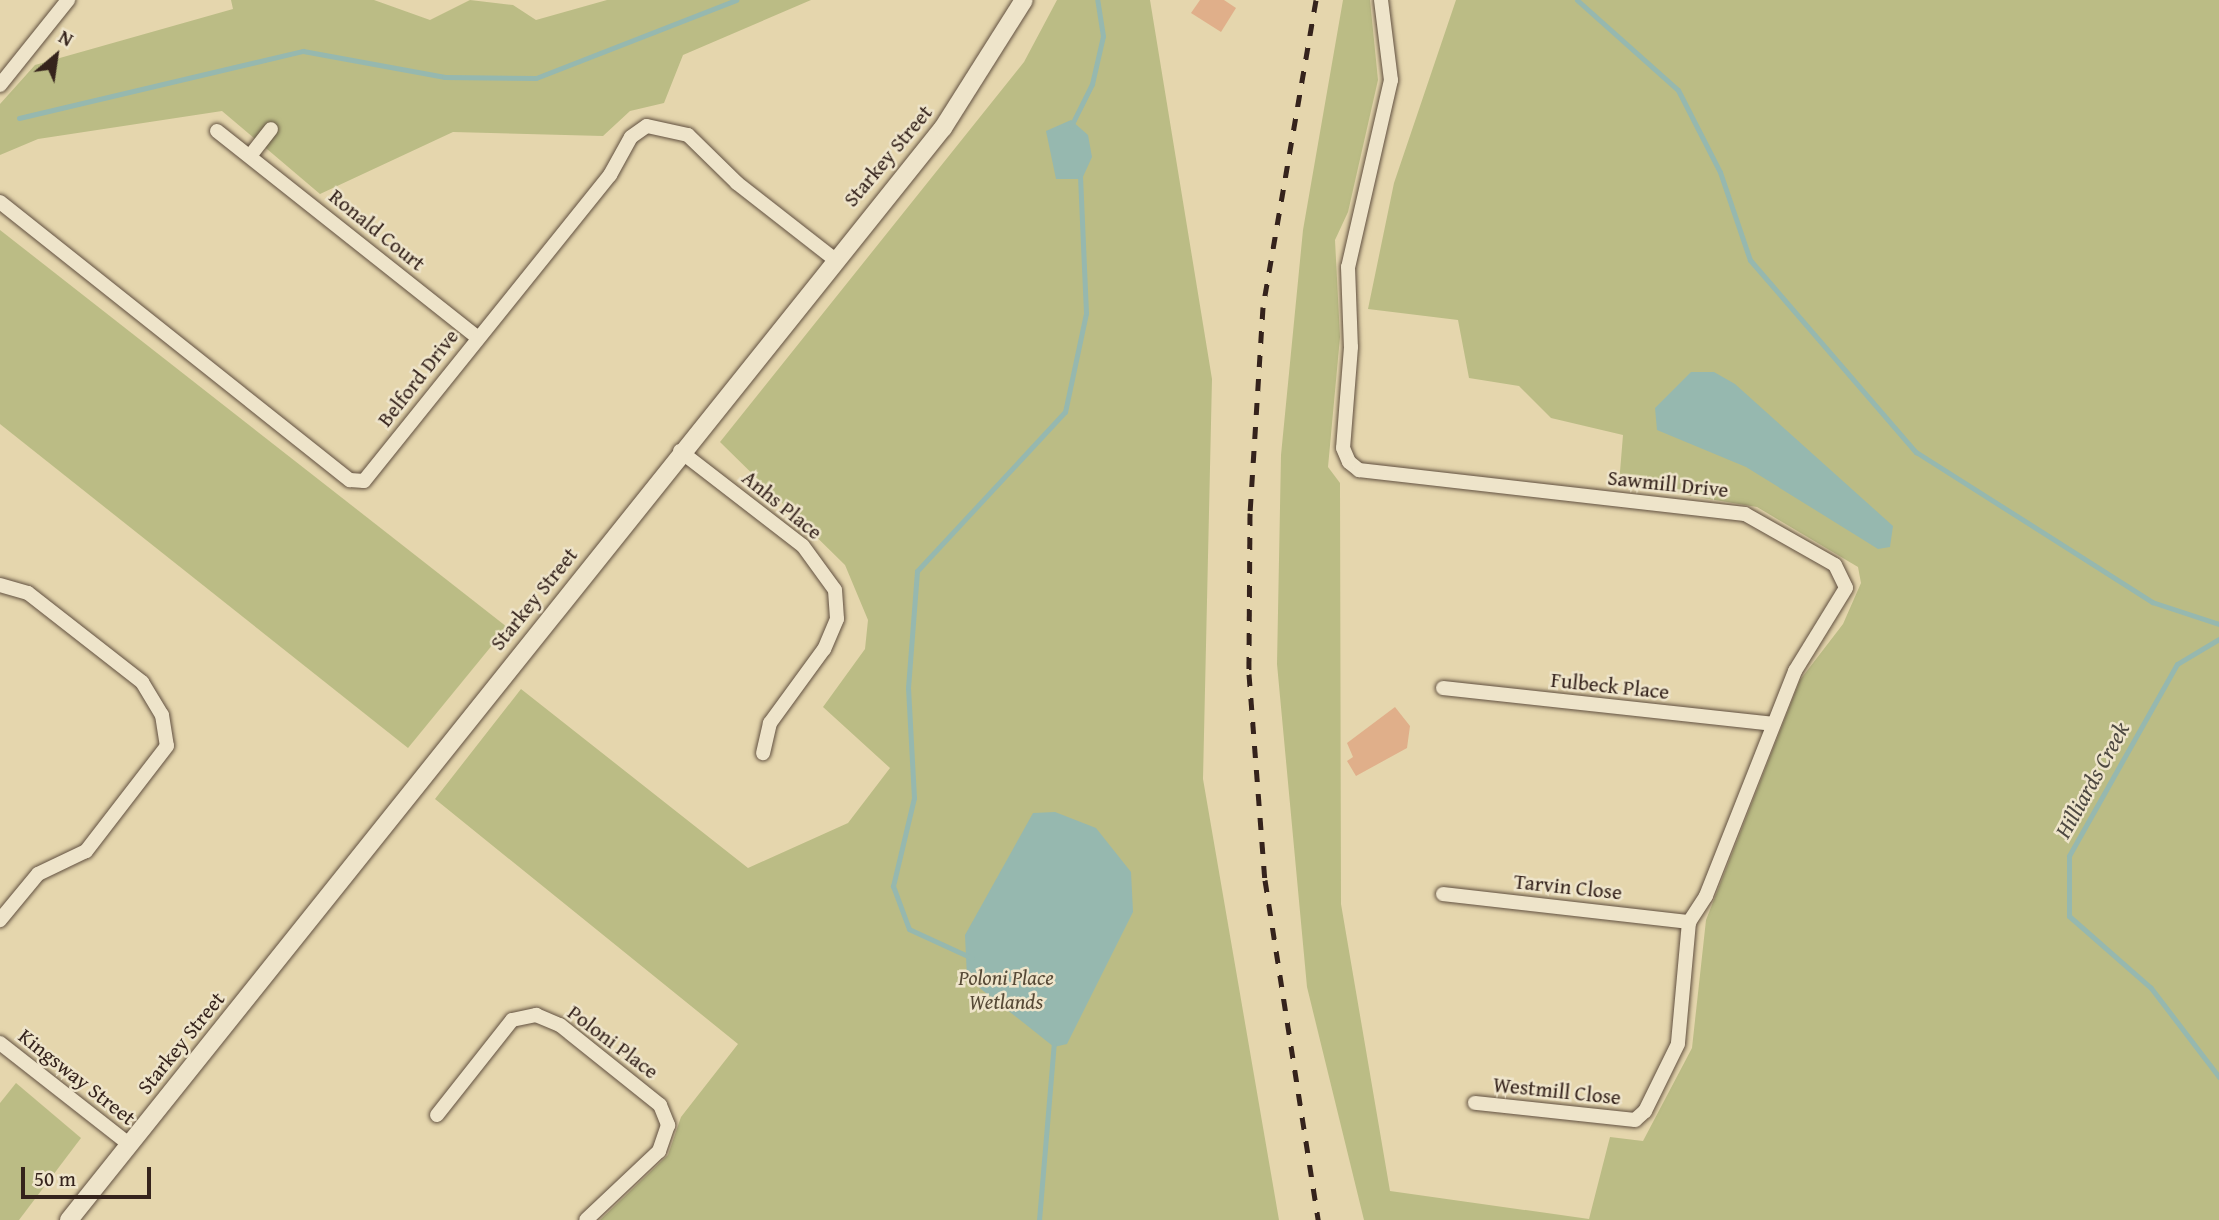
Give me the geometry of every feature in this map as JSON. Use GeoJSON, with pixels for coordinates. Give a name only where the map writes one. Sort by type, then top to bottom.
{"type":"FeatureCollection","features":[{"type":"Feature","properties":{"kind":"street"},"geometry":{"type":"LineString","coordinates":[[0,85],[68,0]]}},
{"type":"Feature","properties":{"kind":"street","name":"Starkey Street"},"geometry":{"type":"LineString","coordinates":[[69,1220],[833,258],[943,128],[1024,0]]}},
{"type":"Feature","properties":{"kind":"street","name":"Sawmill Drive"},"geometry":{"type":"LineString","coordinates":[[1381,0],[1391,80],[1348,267],[1351,346],[1343,448],[1349,462],[1359,470],[1745,514],[1835,565],[1846,588],[1795,671],[1706,896],[1689,922],[1678,1044],[1653,1101],[1635,1120]]}},
{"type":"Feature","properties":{"kind":"street","name":"Belford Drive"},"geometry":{"type":"LineString","coordinates":[[0,202],[350,480],[364,481],[477,337],[610,175],[631,137],[647,126],[688,135],[737,183],[833,258]]}},
{"type":"Feature","properties":{"kind":"street"},"geometry":{"type":"LineString","coordinates":[[250,156],[271,129]]}},
{"type":"Feature","properties":{"kind":"street","name":"Ronald Court"},"geometry":{"type":"LineString","coordinates":[[217,131],[477,337]]}},
{"type":"Feature","properties":{"kind":"street","name":"Anhs Place"},"geometry":{"type":"LineString","coordinates":[[680,451],[803,546],[835,590],[837,619],[824,649],[770,723],[763,753]]}},
{"type":"Feature","properties":{"kind":"street"},"geometry":{"type":"LineString","coordinates":[[0,585],[28,593],[142,682],[162,715],[167,746],[86,851],[38,874],[0,920]]}},
{"type":"Feature","properties":{"kind":"street","name":"Fulbeck Place"},"geometry":{"type":"LineString","coordinates":[[1443,688],[1772,724]]}},
{"type":"Feature","properties":{"kind":"street","name":"Tarvin Close"},"geometry":{"type":"LineString","coordinates":[[1443,894],[1689,922]]}},
{"type":"Feature","properties":{"kind":"street","name":"Poloni Place"},"geometry":{"type":"LineString","coordinates":[[437,1115],[512,1020],[537,1015],[560,1025],[660,1105],[668,1125],[659,1152],[586,1220]]}},
{"type":"Feature","properties":{"kind":"street","name":"Kingsway Street"},"geometry":{"type":"LineString","coordinates":[[0,1043],[129,1144]]}},
{"type":"Feature","properties":{"kind":"street","name":"Westmill Close"},"geometry":{"type":"LineString","coordinates":[[1475,1103],[1635,1120]]}},
{"type":"Feature","properties":{"kind":"green space"},"geometry":{"type":"Polygon","coordinates":[[[231,0],[374,0],[430,20],[470,0],[513,5],[536,20],[607,0],[811,0],[683,55],[664,103],[630,111],[603,136],[453,132],[320,194],[222,111],[38,139],[0,155],[0,104],[35,65],[233,9],[231,0]]]}},
{"type":"Feature","properties":{"kind":"green space","name":"Poloni Place Wetlands"},"geometry":{"type":"Polygon","coordinates":[[[1057,0],[1150,0],[1212,379],[1203,779],[1279,1220],[600,1220],[668,1155],[681,1117],[738,1044],[435,799],[521,689],[748,868],[848,823],[890,768],[823,707],[865,649],[868,620],[845,565],[720,442],[1024,62],[1057,0]]]}},
{"type":"Feature","properties":{"kind":"green space"},"geometry":{"type":"Polygon","coordinates":[[[1343,0],[1370,0],[1378,80],[1348,212],[1335,240],[1340,337],[1328,467],[1340,483],[1341,904],[1390,1191],[1589,1219],[1610,1137],[1643,1141],[1692,1048],[1706,920],[1800,680],[1843,624],[1861,583],[1858,567],[1757,507],[1619,484],[1623,435],[1551,418],[1519,386],[1469,378],[1458,320],[1368,309],[1394,183],[1456,0],[2219,0],[2219,1220],[1364,1220],[1307,987],[1277,664],[1281,455],[1303,230],[1343,0]]]}},
{"type":"Feature","properties":{"kind":"green space"},"geometry":{"type":"Polygon","coordinates":[[[0,230],[507,627],[408,748],[0,424],[0,230]]]}},
{"type":"Feature","properties":{"kind":"green space"},"geometry":{"type":"Polygon","coordinates":[[[16,1083],[81,1138],[19,1220],[0,1220],[0,1103],[16,1083]]]}},
{"type":"Feature","properties":{"kind":"water"},"geometry":{"type":"Polygon","coordinates":[[[1071,120],[1088,135],[1092,157],[1082,179],[1056,179],[1046,131],[1071,120]]]}},
{"type":"Feature","properties":{"kind":"water"},"geometry":{"type":"Polygon","coordinates":[[[1691,372],[1714,372],[1735,384],[1893,526],[1890,547],[1878,549],[1746,467],[1657,430],[1655,408],[1691,372]]]}},
{"type":"Feature","properties":{"kind":"water"},"geometry":{"type":"Polygon","coordinates":[[[1055,812],[1096,828],[1131,872],[1133,912],[1067,1044],[1054,1047],[967,978],[965,935],[1033,813],[1055,812]]]}},
{"type":"Feature","properties":{"kind":"building"},"geometry":{"type":"Polygon","coordinates":[[[1200,0],[1224,0],[1236,8],[1221,32],[1191,13],[1200,0]]]}},
{"type":"Feature","properties":{"kind":"building"},"geometry":{"type":"Polygon","coordinates":[[[1395,707],[1410,726],[1407,748],[1356,776],[1347,761],[1353,757],[1347,743],[1395,707]]]}},
{"type":"Feature","properties":{"kind":"waterway"},"geometry":{"type":"LineString","coordinates":[[19,118],[303,51],[444,77],[536,78],[736,0]]}},
{"type":"Feature","properties":{"kind":"waterway"},"geometry":{"type":"LineString","coordinates":[[1071,126],[1092,84],[1103,36],[1097,0]]}},
{"type":"Feature","properties":{"kind":"waterway"},"geometry":{"type":"LineString","coordinates":[[1577,0],[1678,90],[1720,172],[1750,260],[1916,452],[2152,602],[2219,624]]}},
{"type":"Feature","properties":{"kind":"waterway"},"geometry":{"type":"LineString","coordinates":[[972,958],[909,929],[893,886],[914,798],[908,688],[917,571],[1065,412],[1086,313],[1080,176]]}},
{"type":"Feature","properties":{"kind":"waterway","name":"Hilliards Creek"},"geometry":{"type":"LineString","coordinates":[[2219,639],[2177,664],[2069,856],[2069,916],[2151,988],[2219,1077]]}},
{"type":"Feature","properties":{"kind":"waterway"},"geometry":{"type":"LineString","coordinates":[[1039,1220],[1054,1043]]}},
{"type":"Feature","properties":{"kind":"railway"},"geometry":{"type":"LineString","coordinates":[[1316,0],[1263,307],[1250,513],[1249,674],[1265,880],[1318,1220]]}}]}
